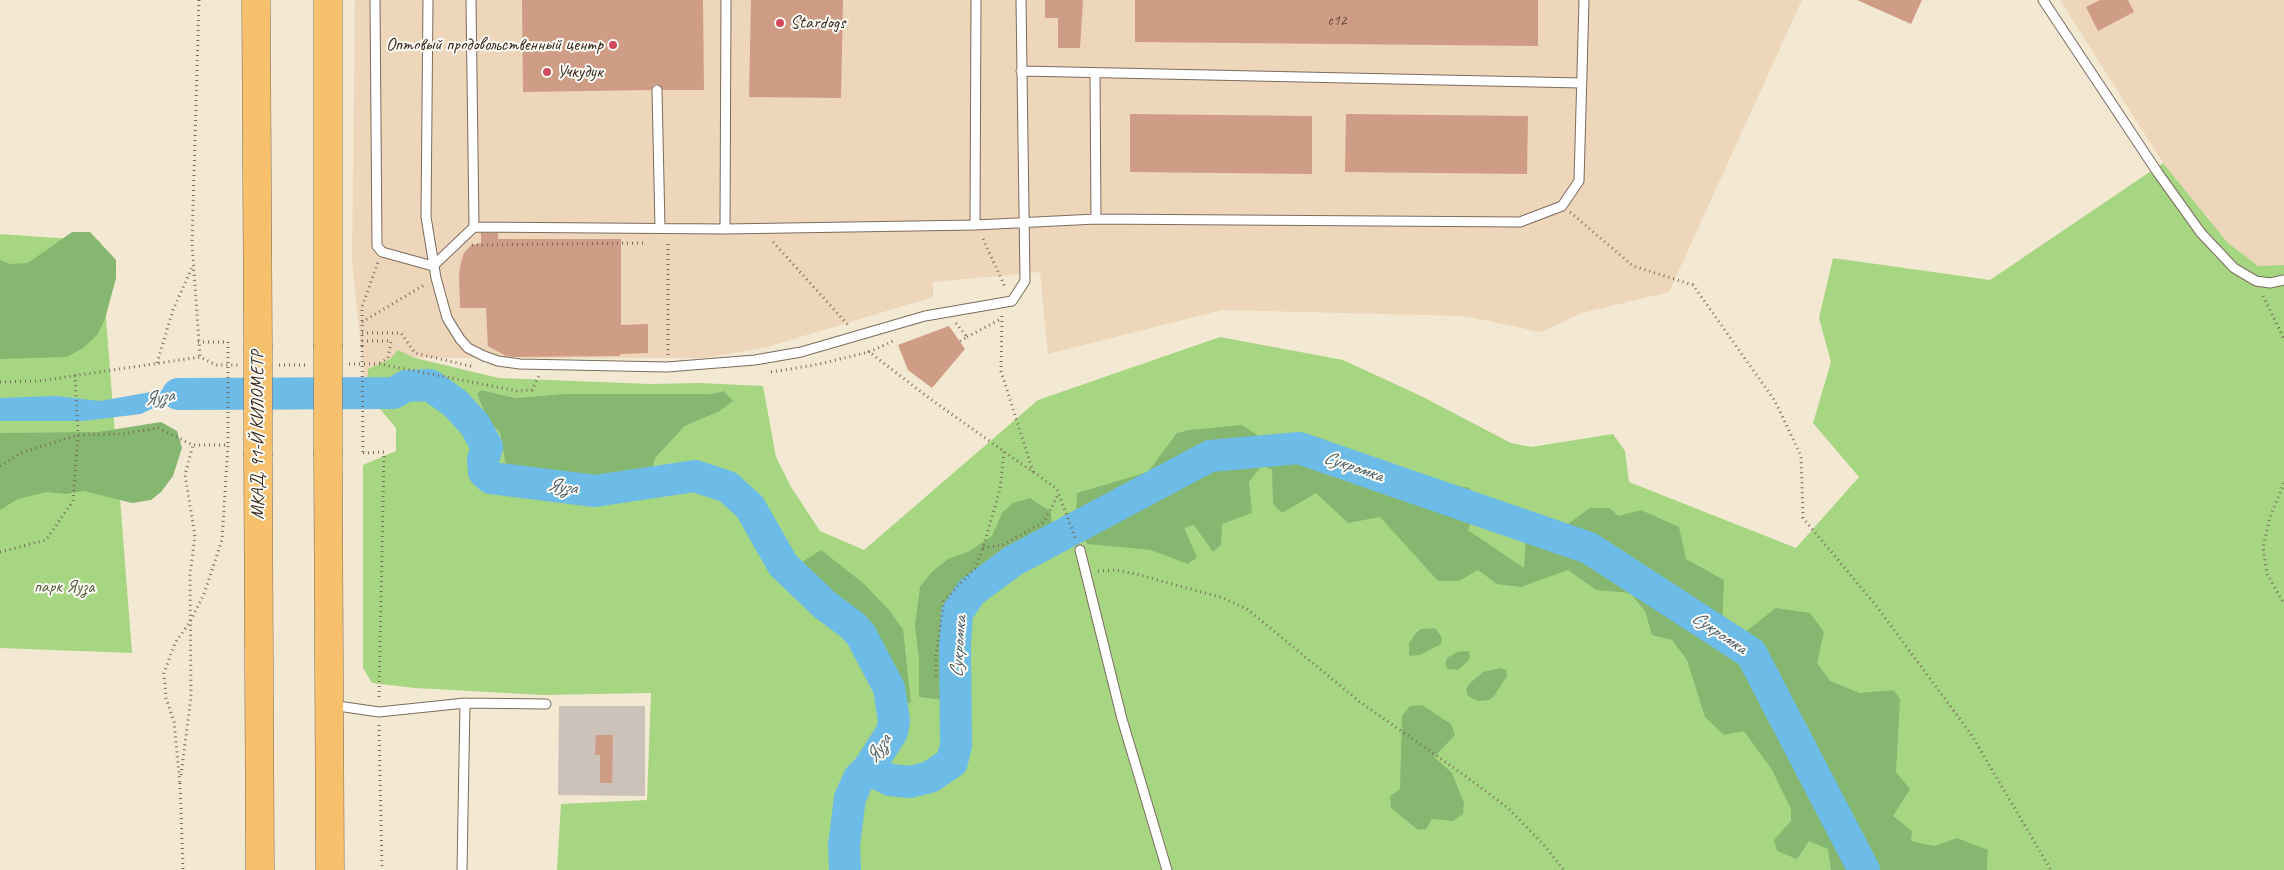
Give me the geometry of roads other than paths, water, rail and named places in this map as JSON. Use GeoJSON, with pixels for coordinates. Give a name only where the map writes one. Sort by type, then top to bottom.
{"type":"FeatureCollection","features":[{"type":"Feature","properties":{"kind":"highway","name":"МКАД, 91-Й КИЛОМЕТР"},"geometry":{"type":"LineString","coordinates":[[256,0],[264,355],[258,456],[260,870]]}},
{"type":"Feature","properties":{"kind":"highway"},"geometry":{"type":"LineString","coordinates":[[328,0],[326,358],[330,870]]}},
{"type":"Feature","properties":{"kind":"lane"},"geometry":{"type":"LineString","coordinates":[[375,0],[375,237],[377,246],[382,252],[433,266]]}},
{"type":"Feature","properties":{"kind":"lane"},"geometry":{"type":"LineString","coordinates":[[428,0],[426,217],[433,266],[447,318],[460,339],[468,348],[491,358],[520,364],[668,367],[755,360],[801,352],[925,316],[1012,301],[1025,281],[1021,0]]}},
{"type":"Feature","properties":{"kind":"lane"},"geometry":{"type":"LineString","coordinates":[[471,0],[474,227]]}},
{"type":"Feature","properties":{"kind":"lane"},"geometry":{"type":"LineString","coordinates":[[726,0],[726,229]]}},
{"type":"Feature","properties":{"kind":"lane"},"geometry":{"type":"LineString","coordinates":[[975,225],[976,0]]}},
{"type":"Feature","properties":{"kind":"lane"},"geometry":{"type":"LineString","coordinates":[[433,266],[474,227],[726,229],[975,225],[1096,219],[1520,222],[1562,206],[1579,181],[1584,0]]}},
{"type":"Feature","properties":{"kind":"lane"},"geometry":{"type":"LineString","coordinates":[[2044,0],[2152,165],[2201,233],[2234,268],[2256,281],[2270,283],[2284,280]]}},
{"type":"Feature","properties":{"kind":"lane"},"geometry":{"type":"LineString","coordinates":[[1021,71],[1582,83]]}},
{"type":"Feature","properties":{"kind":"lane"},"geometry":{"type":"LineString","coordinates":[[1095,74],[1096,219]]}},
{"type":"Feature","properties":{"kind":"lane"},"geometry":{"type":"LineString","coordinates":[[657,90],[660,228]]}},
{"type":"Feature","properties":{"kind":"lane"},"geometry":{"type":"LineString","coordinates":[[1080,550],[1122,719],[1167,870]]}},
{"type":"Feature","properties":{"kind":"lane"},"geometry":{"type":"LineString","coordinates":[[462,870],[465,703]]}},
{"type":"Feature","properties":{"kind":"lane"},"geometry":{"type":"LineString","coordinates":[[329,704],[379,712],[465,703],[546,704]]}},
{"type":"Feature","properties":{"kind":"water"},"geometry":{"type":"Polygon","coordinates":[[[190,385],[203,389],[223,388],[222,406],[207,401],[194,405],[170,400],[141,414],[83,421],[0,421],[0,398],[56,396],[100,401],[190,385]]]}},
{"type":"Feature","properties":{"kind":"waterway","name":"Яуза"},"geometry":{"type":"LineString","coordinates":[[178,394],[394,393],[406,386],[430,385],[456,404],[475,425],[487,447],[483,460],[484,472],[491,478],[595,491],[695,476],[728,487],[750,507],[783,565],[825,605],[853,626],[861,635],[889,688],[894,721],[892,732],[868,769],[859,778],[850,798],[844,845],[845,870]]}},
{"type":"Feature","properties":{"kind":"waterway","name":"Сукромка"},"geometry":{"type":"LineString","coordinates":[[868,769],[890,780],[910,782],[930,777],[952,762],[956,745],[955,646],[957,613],[971,592],[1013,561],[1210,456],[1299,448],[1589,548],[1751,653],[1864,870]]}},
{"type":"Feature","properties":{"kind":"place","name":"Stardogs"},"geometry":{"type":"Point","coordinates":[780,23]}},
{"type":"Feature","properties":{"kind":"place","name":"Оптовый продовольственный центр"},"geometry":{"type":"Point","coordinates":[613,45]}},
{"type":"Feature","properties":{"kind":"place","name":"Учкудук"},"geometry":{"type":"Point","coordinates":[547,72]}},
{"type":"Feature","properties":{"kind":"park label","name":"парк Яуза"},"geometry":{"type":"Point","coordinates":[64,587]}}]}
